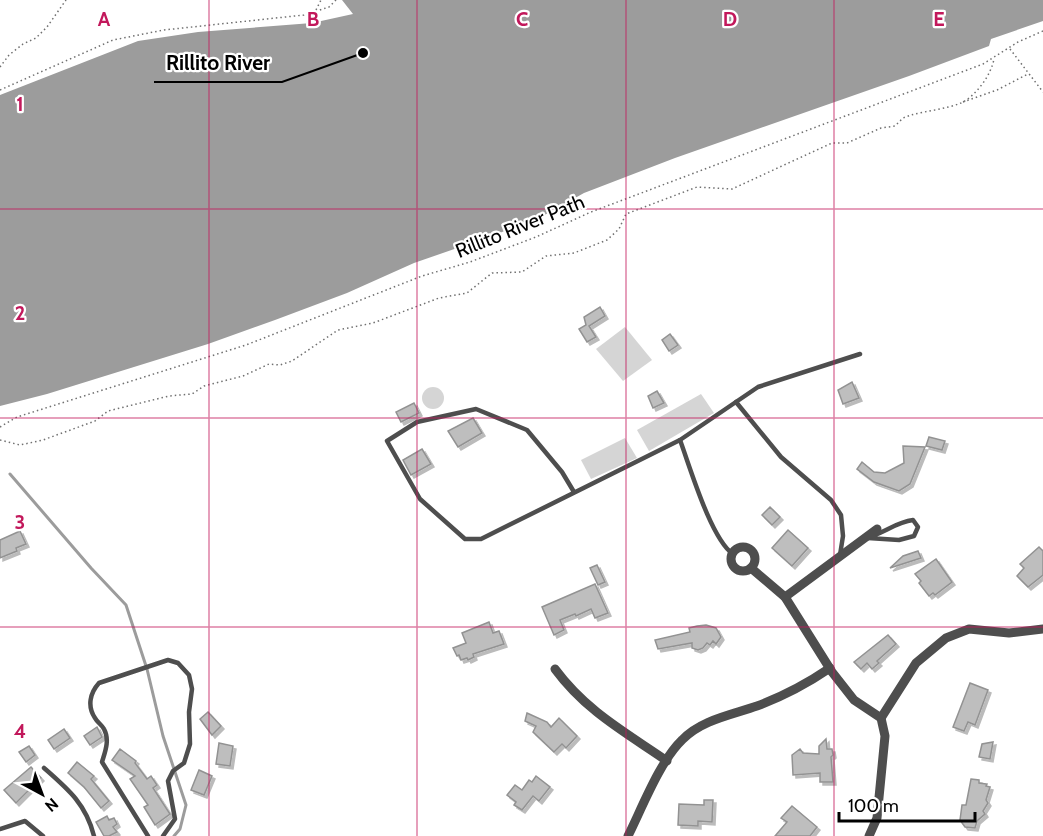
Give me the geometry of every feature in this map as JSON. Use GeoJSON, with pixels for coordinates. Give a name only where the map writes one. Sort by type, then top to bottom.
{"type":"FeatureCollection","features":[{"type":"Feature","properties":{"kind":"street"},"geometry":{"type":"LineString","coordinates":[[785,597],[877,529]]}},
{"type":"Feature","properties":{"kind":"street"},"geometry":{"type":"LineString","coordinates":[[742,548],[752,551],[755,562],[751,568],[744,571],[736,568],[732,562],[733,554],[742,548]]}},
{"type":"Feature","properties":{"kind":"street"},"geometry":{"type":"LineString","coordinates":[[751,568],[785,597],[830,668],[854,700],[881,718],[885,736],[877,818],[869,836]]}},
{"type":"Feature","properties":{"kind":"street"},"geometry":{"type":"LineString","coordinates":[[881,718],[916,663],[946,638],[969,629],[1009,633],[1043,629]]}},
{"type":"Feature","properties":{"kind":"street"},"geometry":{"type":"LineString","coordinates":[[628,836],[667,760],[683,738],[704,724],[799,689],[830,668]]}},
{"type":"Feature","properties":{"kind":"street"},"geometry":{"type":"LineString","coordinates":[[555,669],[565,682],[609,723],[667,760]]}},
{"type":"Feature","properties":{"kind":"lane"},"geometry":{"type":"LineString","coordinates":[[574,492],[562,472],[527,430],[476,409],[417,422],[387,441],[420,500],[465,539],[482,539],[680,440],[758,387],[860,354]]}},
{"type":"Feature","properties":{"kind":"lane"},"geometry":{"type":"LineString","coordinates":[[736,402],[781,457],[831,500],[841,515],[843,536],[840,558]]}},
{"type":"Feature","properties":{"kind":"lane"},"geometry":{"type":"LineString","coordinates":[[680,440],[705,509],[726,550],[733,554]]}},
{"type":"Feature","properties":{"kind":"lane"},"geometry":{"type":"LineString","coordinates":[[913,520],[918,527],[914,536],[899,540],[866,538],[883,533],[900,522],[913,520]]}},
{"type":"Feature","properties":{"kind":"lane"},"geometry":{"type":"LineString","coordinates":[[148,836],[102,762],[107,737],[104,728],[94,717],[90,707],[92,691],[99,683],[168,660],[178,663],[189,675],[192,689],[189,712],[190,744],[184,763],[173,771],[168,782],[175,819],[163,836]]}},
{"type":"Feature","properties":{"kind":"lane"},"geometry":{"type":"LineString","coordinates":[[44,768],[72,793],[85,811],[94,836]]}},
{"type":"Feature","properties":{"kind":"lane"},"geometry":{"type":"LineString","coordinates":[[0,830],[25,821],[43,836]]}},
{"type":"Feature","properties":{"kind":"path"},"geometry":{"type":"LineString","coordinates":[[0,67],[9,55],[23,44],[36,38],[47,27],[66,0]]}},
{"type":"Feature","properties":{"kind":"path"},"geometry":{"type":"LineString","coordinates":[[315,12],[321,0]]}},
{"type":"Feature","properties":{"kind":"path"},"geometry":{"type":"LineString","coordinates":[[0,90],[113,40],[164,30],[304,15],[329,7],[336,0]]}},
{"type":"Feature","properties":{"kind":"path","name":"Rillito River Path"},"geometry":{"type":"LineString","coordinates":[[0,427],[17,417],[246,345],[422,276],[470,262],[536,237],[602,208],[994,58],[1043,31]]}},
{"type":"Feature","properties":{"kind":"path"},"geometry":{"type":"LineString","coordinates":[[1009,48],[1043,92]]}},
{"type":"Feature","properties":{"kind":"path"},"geometry":{"type":"LineString","coordinates":[[962,103],[984,82],[992,69],[994,58]]}},
{"type":"Feature","properties":{"kind":"path"},"geometry":{"type":"LineString","coordinates":[[0,440],[20,445],[43,440],[94,421],[108,411],[170,396],[192,394],[204,386],[243,376],[269,364],[280,365],[292,361],[338,330],[373,323],[439,298],[467,293],[492,273],[522,272],[546,256],[574,253],[607,240],[619,229],[626,214],[697,187],[732,189],[832,144],[848,143],[881,128],[895,126],[903,118],[911,115],[962,103],[997,90],[1028,74]]}},
{"type":"Feature","properties":{"kind":"shaded area"},"geometry":{"type":"Polygon","coordinates":[[[342,0],[1043,0],[1043,21],[991,39],[989,46],[909,76],[675,158],[584,193],[541,217],[414,263],[347,293],[275,320],[208,344],[47,394],[0,406],[0,95],[138,41],[198,32],[312,23],[353,14],[342,0]]]}},
{"type":"Feature","properties":{"kind":"shaded area"},"geometry":{"type":"Polygon","coordinates":[[[625,327],[652,360],[623,381],[596,349],[625,327]]]}},
{"type":"Feature","properties":{"kind":"shaded area"},"geometry":{"type":"Polygon","coordinates":[[[433,387],[441,390],[444,398],[441,406],[433,409],[425,406],[422,398],[425,390],[433,387]]]}},
{"type":"Feature","properties":{"kind":"shaded area"},"geometry":{"type":"Polygon","coordinates":[[[701,394],[714,413],[649,451],[637,430],[701,394]]]}},
{"type":"Feature","properties":{"kind":"shaded area"},"geometry":{"type":"Polygon","coordinates":[[[625,438],[637,458],[591,479],[581,460],[625,438]]]}},
{"type":"Feature","properties":{"kind":"building"},"geometry":{"type":"Polygon","coordinates":[[[600,307],[605,316],[589,326],[596,337],[587,342],[579,329],[586,325],[584,317],[600,307]]]}},
{"type":"Feature","properties":{"kind":"building"},"geometry":{"type":"Polygon","coordinates":[[[670,334],[678,345],[669,351],[662,340],[670,334]]]}},
{"type":"Feature","properties":{"kind":"building"},"geometry":{"type":"Polygon","coordinates":[[[852,382],[859,398],[843,404],[838,390],[852,382]]]}},
{"type":"Feature","properties":{"kind":"building"},"geometry":{"type":"Polygon","coordinates":[[[657,391],[664,403],[653,408],[648,396],[657,391]]]}},
{"type":"Feature","properties":{"kind":"building"},"geometry":{"type":"Polygon","coordinates":[[[414,403],[419,413],[401,422],[396,412],[414,403]]]}},
{"type":"Feature","properties":{"kind":"building"},"geometry":{"type":"Polygon","coordinates":[[[473,418],[482,433],[458,447],[448,431],[473,418]]]}},
{"type":"Feature","properties":{"kind":"building"},"geometry":{"type":"Polygon","coordinates":[[[929,437],[945,441],[942,450],[926,446],[929,437]]]}},
{"type":"Feature","properties":{"kind":"building"},"geometry":{"type":"Polygon","coordinates":[[[903,446],[925,447],[910,484],[899,491],[874,482],[857,469],[862,462],[874,472],[885,473],[904,463],[903,446]]]}},
{"type":"Feature","properties":{"kind":"building"},"geometry":{"type":"Polygon","coordinates":[[[422,449],[431,464],[411,475],[403,460],[422,449]]]}},
{"type":"Feature","properties":{"kind":"building"},"geometry":{"type":"Polygon","coordinates":[[[770,507],[780,517],[772,525],[762,515],[770,507]]]}},
{"type":"Feature","properties":{"kind":"building"},"geometry":{"type":"Polygon","coordinates":[[[788,530],[808,548],[792,566],[772,548],[788,530]]]}},
{"type":"Feature","properties":{"kind":"building"},"geometry":{"type":"Polygon","coordinates":[[[20,531],[26,544],[16,548],[17,551],[0,558],[0,540],[20,531]]]}},
{"type":"Feature","properties":{"kind":"building"},"geometry":{"type":"Polygon","coordinates":[[[1039,547],[1043,551],[1043,575],[1028,587],[1017,576],[1024,568],[1020,564],[1039,547]]]}},
{"type":"Feature","properties":{"kind":"building"},"geometry":{"type":"Polygon","coordinates":[[[918,551],[921,558],[890,568],[903,556],[918,551]]]}},
{"type":"Feature","properties":{"kind":"building"},"geometry":{"type":"Polygon","coordinates":[[[936,559],[952,582],[935,595],[933,593],[929,596],[915,574],[936,559]]]}},
{"type":"Feature","properties":{"kind":"building"},"geometry":{"type":"Polygon","coordinates":[[[597,565],[605,582],[598,585],[590,568],[597,565]]]}},
{"type":"Feature","properties":{"kind":"building"},"geometry":{"type":"Polygon","coordinates":[[[595,584],[608,613],[595,618],[591,609],[560,620],[564,630],[554,635],[542,607],[595,584]]]}},
{"type":"Feature","properties":{"kind":"building"},"geometry":{"type":"Polygon","coordinates":[[[489,622],[493,633],[499,631],[504,644],[473,654],[474,657],[468,660],[467,658],[461,660],[453,648],[466,643],[462,633],[489,622]]]}},
{"type":"Feature","properties":{"kind":"building"},"geometry":{"type":"Polygon","coordinates":[[[706,625],[716,628],[721,637],[716,644],[713,641],[710,645],[707,643],[698,650],[692,648],[692,643],[658,649],[655,640],[690,632],[689,628],[706,625]]]}},
{"type":"Feature","properties":{"kind":"building"},"geometry":{"type":"Polygon","coordinates":[[[888,635],[896,644],[877,661],[879,663],[872,669],[867,663],[861,669],[854,662],[888,635]]]}},
{"type":"Feature","properties":{"kind":"building"},"geometry":{"type":"Polygon","coordinates":[[[970,683],[988,690],[975,725],[968,722],[964,731],[953,727],[970,683]]]}},
{"type":"Feature","properties":{"kind":"building"},"geometry":{"type":"Polygon","coordinates":[[[208,712],[221,726],[212,735],[200,719],[208,712]]]}},
{"type":"Feature","properties":{"kind":"building"},"geometry":{"type":"Polygon","coordinates":[[[527,713],[547,722],[551,727],[559,718],[577,736],[566,748],[562,744],[554,752],[533,732],[536,726],[525,721],[527,713]]]}},
{"type":"Feature","properties":{"kind":"building"},"geometry":{"type":"Polygon","coordinates":[[[97,727],[102,737],[90,745],[84,736],[97,727]]]}},
{"type":"Feature","properties":{"kind":"building"},"geometry":{"type":"Polygon","coordinates":[[[64,729],[70,738],[54,749],[48,740],[64,729]]]}},
{"type":"Feature","properties":{"kind":"building"},"geometry":{"type":"Polygon","coordinates":[[[826,739],[827,749],[832,749],[833,755],[831,757],[833,782],[820,782],[820,773],[793,775],[792,755],[800,749],[803,753],[819,754],[819,746],[826,739]]]}},
{"type":"Feature","properties":{"kind":"building"},"geometry":{"type":"Polygon","coordinates":[[[993,742],[990,759],[979,757],[982,744],[993,742]]]}},
{"type":"Feature","properties":{"kind":"building"},"geometry":{"type":"Polygon","coordinates":[[[219,743],[233,746],[230,766],[216,764],[219,743]]]}},
{"type":"Feature","properties":{"kind":"building"},"geometry":{"type":"Polygon","coordinates":[[[29,746],[35,755],[26,762],[19,752],[29,746]]]}},
{"type":"Feature","properties":{"kind":"building"},"geometry":{"type":"Polygon","coordinates":[[[120,749],[136,761],[135,763],[147,779],[151,776],[157,785],[153,788],[170,814],[155,825],[144,807],[148,805],[130,779],[135,776],[112,760],[120,749]]]}},
{"type":"Feature","properties":{"kind":"building"},"geometry":{"type":"Polygon","coordinates":[[[77,762],[94,776],[91,779],[109,801],[101,808],[84,787],[68,773],[77,762]]]}},
{"type":"Feature","properties":{"kind":"building"},"geometry":{"type":"Polygon","coordinates":[[[31,767],[41,778],[16,803],[4,790],[31,767]]]}},
{"type":"Feature","properties":{"kind":"building"},"geometry":{"type":"Polygon","coordinates":[[[199,770],[212,776],[204,795],[191,790],[199,770]]]}},
{"type":"Feature","properties":{"kind":"building"},"geometry":{"type":"Polygon","coordinates":[[[536,776],[550,787],[539,801],[533,796],[522,810],[514,805],[516,802],[507,795],[515,785],[522,790],[529,780],[532,782],[536,776]]]}},
{"type":"Feature","properties":{"kind":"building"},"geometry":{"type":"Polygon","coordinates":[[[971,779],[979,780],[979,783],[990,787],[986,800],[988,803],[983,811],[985,814],[977,821],[975,828],[965,827],[960,820],[962,805],[966,805],[971,779]]]}},
{"type":"Feature","properties":{"kind":"building"},"geometry":{"type":"Polygon","coordinates":[[[704,800],[713,800],[712,822],[698,821],[698,826],[678,825],[679,804],[704,805],[704,800]]]}},
{"type":"Feature","properties":{"kind":"building"},"geometry":{"type":"Polygon","coordinates":[[[792,806],[817,827],[810,836],[775,836],[787,822],[781,818],[792,806]]]}},
{"type":"Feature","properties":{"kind":"building"},"geometry":{"type":"Polygon","coordinates":[[[107,816],[109,820],[114,818],[117,824],[113,827],[117,832],[104,836],[96,822],[107,816]]]}},
{"type":"Feature","properties":{"kind":"waterway"},"geometry":{"type":"LineString","coordinates":[[10,474],[126,605],[147,669],[163,736],[186,805],[180,829],[174,836]]}},
{"type":"Feature","properties":{"kind":"place","name":"Rillito River"},"geometry":{"type":"Point","coordinates":[363,53]}}]}
